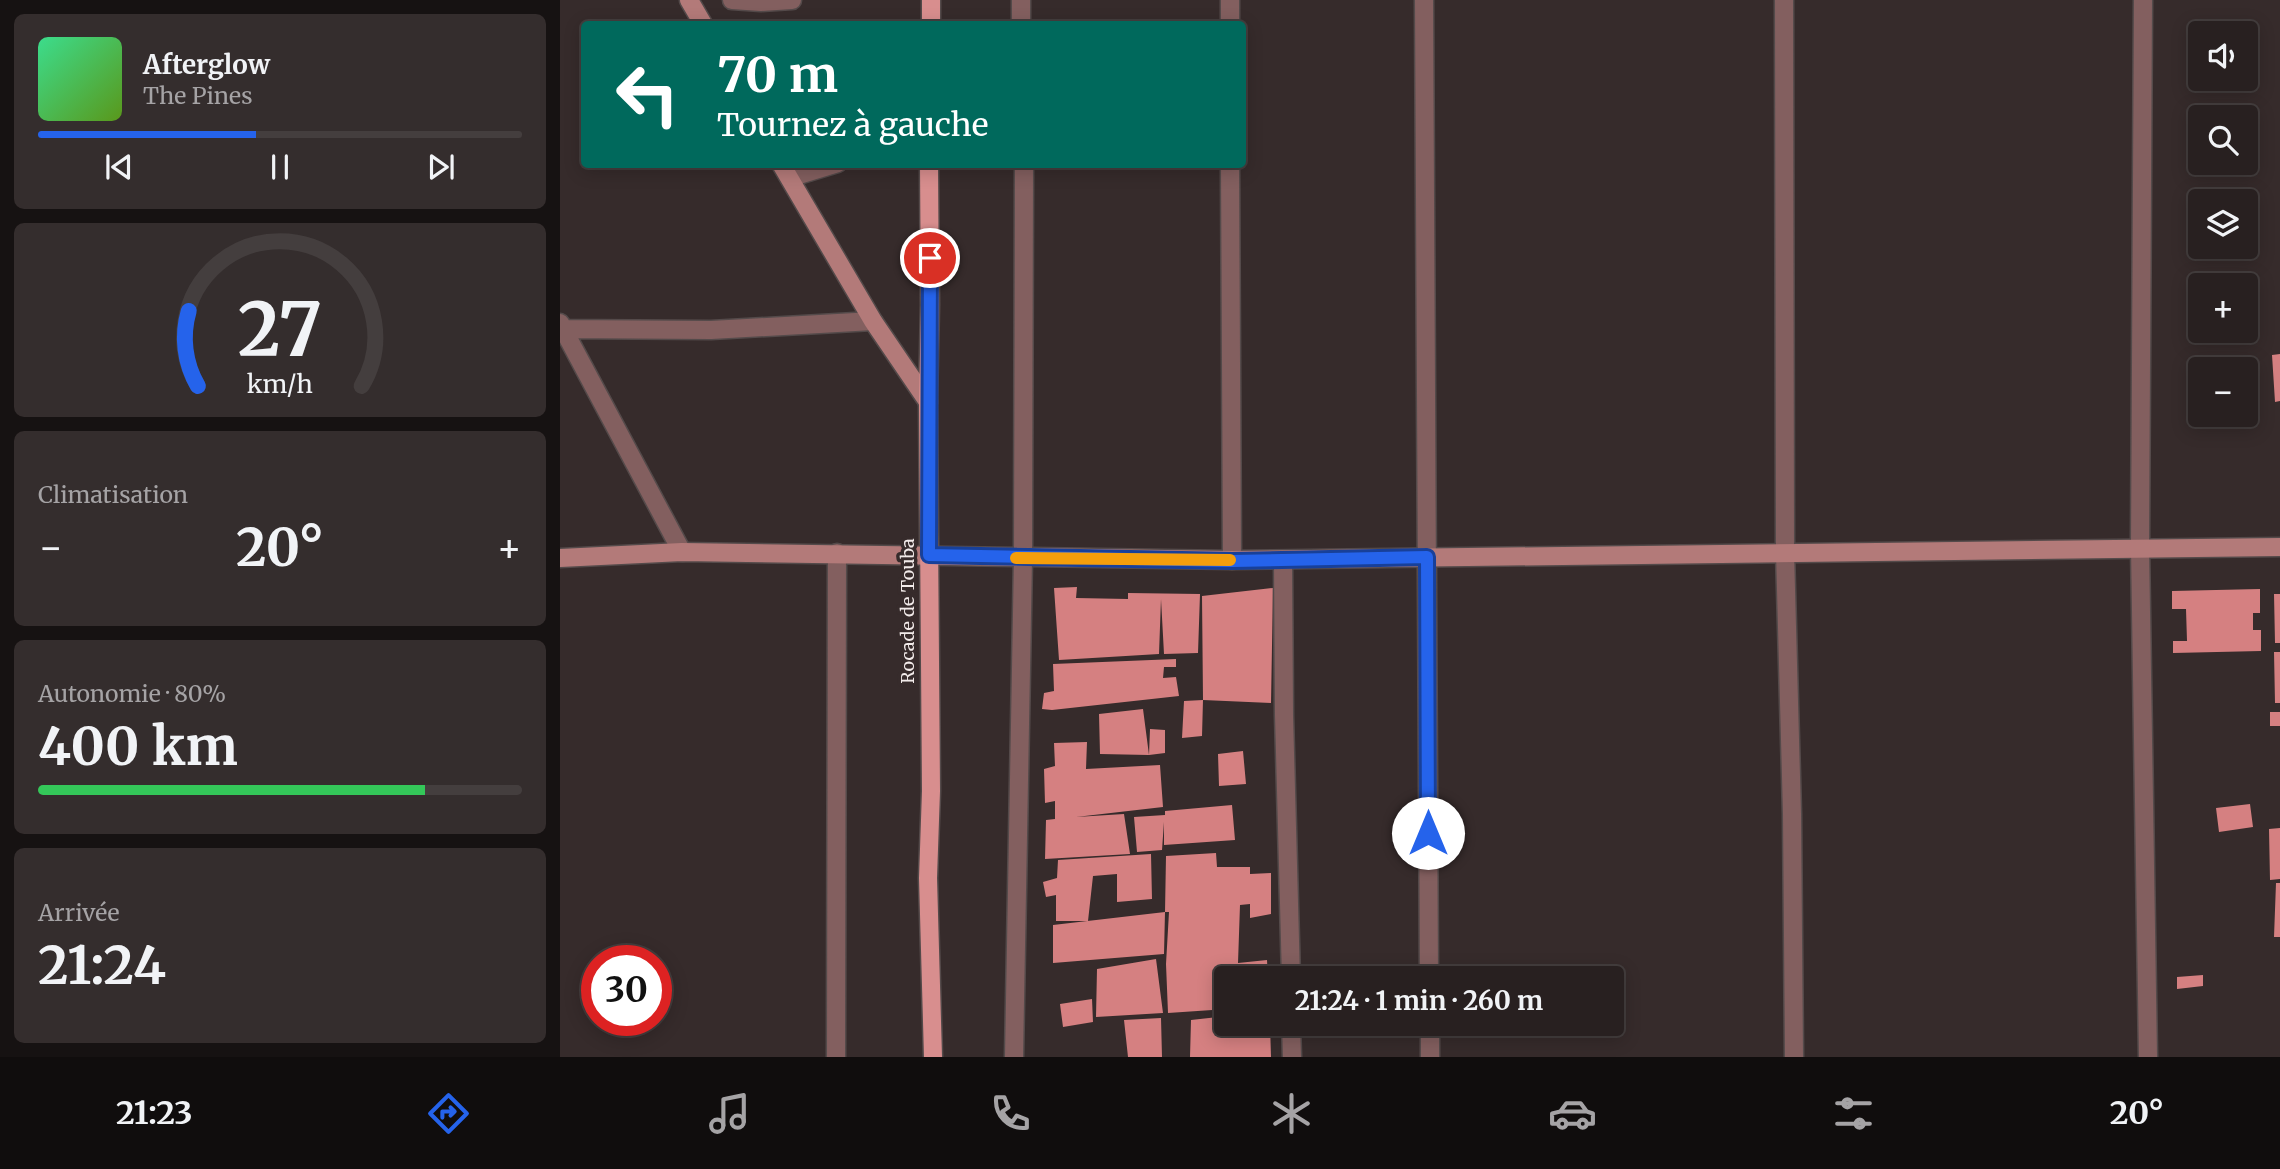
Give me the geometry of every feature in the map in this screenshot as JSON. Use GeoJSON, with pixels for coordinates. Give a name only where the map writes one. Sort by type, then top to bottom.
{"type":"FeatureCollection","features":[{"type":"Feature","properties":{"kind":"main road"},"geometry":{"type":"LineString","coordinates":[[931,0],[931,21]]}},
{"type":"Feature","properties":{"kind":"main road","name":"Rocade de Touba"},"geometry":{"type":"LineString","coordinates":[[929,168],[931,791],[928,878],[933,1057]]}},
{"type":"Feature","properties":{"kind":"street"},"geometry":{"type":"LineString","coordinates":[[689,0],[701,21]]}},
{"type":"Feature","properties":{"kind":"street"},"geometry":{"type":"LineString","coordinates":[[732,0],[792,0]]}},
{"type":"Feature","properties":{"kind":"street"},"geometry":{"type":"LineString","coordinates":[[1021,0],[1021,21]]}},
{"type":"Feature","properties":{"kind":"street"},"geometry":{"type":"LineString","coordinates":[[1230,0],[1230,21]]}},
{"type":"Feature","properties":{"kind":"street"},"geometry":{"type":"LineString","coordinates":[[1424,0],[1429,966]]}},
{"type":"Feature","properties":{"kind":"street"},"geometry":{"type":"LineString","coordinates":[[1784,0],[1785,552],[1792,814],[1794,1057]]}},
{"type":"Feature","properties":{"kind":"street"},"geometry":{"type":"LineString","coordinates":[[2143,0],[2140,547],[2148,1057]]}},
{"type":"Feature","properties":{"kind":"street"},"geometry":{"type":"LineString","coordinates":[[1014,1057],[1023,558],[1024,168]]}},
{"type":"Feature","properties":{"kind":"street"},"geometry":{"type":"LineString","coordinates":[[1230,168],[1232,561]]}},
{"type":"Feature","properties":{"kind":"street"},"geometry":{"type":"LineString","coordinates":[[785,172],[873,321],[928,402]]}},
{"type":"Feature","properties":{"kind":"street"},"geometry":{"type":"LineString","coordinates":[[682,552],[561,327],[711,331],[873,321]]}},
{"type":"Feature","properties":{"kind":"street"},"geometry":{"type":"LineString","coordinates":[[560,558],[682,552],[1232,561],[2280,547]]}},
{"type":"Feature","properties":{"kind":"street"},"geometry":{"type":"LineString","coordinates":[[836,1057],[837,553]]}},
{"type":"Feature","properties":{"kind":"street"},"geometry":{"type":"LineString","coordinates":[[1283,560],[1291,966]]}},
{"type":"Feature","properties":{"kind":"street"},"geometry":{"type":"LineString","coordinates":[[1291,1036],[1292,1057]]}},
{"type":"Feature","properties":{"kind":"street"},"geometry":{"type":"LineString","coordinates":[[1430,1036],[1430,1057]]}},
{"type":"Feature","properties":{"kind":"lane"},"geometry":{"type":"LineString","coordinates":[[785,172],[812,168]]}},
{"type":"Feature","properties":{"kind":"building"},"geometry":{"type":"Polygon","coordinates":[[[2280,354],[2280,401],[2275,402],[2272,355],[2280,354]]]}},
{"type":"Feature","properties":{"kind":"building"},"geometry":{"type":"Polygon","coordinates":[[[1077,587],[1076,598],[1128,599],[1128,593],[1200,594],[1198,653],[1164,654],[1161,599],[1159,654],[1059,660],[1054,588],[1077,587]]]}},
{"type":"Feature","properties":{"kind":"building"},"geometry":{"type":"Polygon","coordinates":[[[1273,588],[1271,703],[1203,700],[1202,596],[1273,588]]]}},
{"type":"Feature","properties":{"kind":"building"},"geometry":{"type":"Polygon","coordinates":[[[2260,589],[2260,613],[2253,613],[2253,630],[2261,630],[2261,651],[2173,653],[2173,641],[2187,641],[2186,609],[2172,609],[2172,591],[2260,589]]]}},
{"type":"Feature","properties":{"kind":"building"},"geometry":{"type":"Polygon","coordinates":[[[2274,594],[2280,594],[2280,643],[2275,643],[2274,594]]]}},
{"type":"Feature","properties":{"kind":"building"},"geometry":{"type":"Polygon","coordinates":[[[2274,652],[2280,652],[2280,703],[2275,703],[2274,652]]]}},
{"type":"Feature","properties":{"kind":"building"},"geometry":{"type":"Polygon","coordinates":[[[1176,659],[1176,667],[1164,667],[1163,678],[1176,677],[1179,696],[1042,709],[1044,693],[1054,691],[1053,664],[1176,659]]]}},
{"type":"Feature","properties":{"kind":"building"},"geometry":{"type":"Polygon","coordinates":[[[1203,700],[1202,736],[1182,738],[1184,701],[1203,700]]]}},
{"type":"Feature","properties":{"kind":"building"},"geometry":{"type":"Polygon","coordinates":[[[1143,709],[1149,755],[1100,754],[1099,714],[1143,709]]]}},
{"type":"Feature","properties":{"kind":"building"},"geometry":{"type":"Polygon","coordinates":[[[2270,712],[2280,712],[2280,726],[2270,726],[2270,712]]]}},
{"type":"Feature","properties":{"kind":"building"},"geometry":{"type":"Polygon","coordinates":[[[1150,729],[1165,730],[1165,753],[1149,755],[1150,729]]]}},
{"type":"Feature","properties":{"kind":"building"},"geometry":{"type":"Polygon","coordinates":[[[1087,742],[1086,769],[1160,765],[1163,807],[1076,817],[1124,814],[1130,854],[1045,859],[1046,820],[1055,819],[1055,801],[1045,803],[1044,769],[1055,766],[1054,743],[1087,742]]]}},
{"type":"Feature","properties":{"kind":"building"},"geometry":{"type":"Polygon","coordinates":[[[1243,751],[1246,784],[1219,786],[1218,754],[1243,751]]]}},
{"type":"Feature","properties":{"kind":"building"},"geometry":{"type":"Polygon","coordinates":[[[2250,804],[2253,827],[2219,832],[2216,808],[2250,804]]]}},
{"type":"Feature","properties":{"kind":"building"},"geometry":{"type":"Polygon","coordinates":[[[1232,805],[1235,840],[1164,845],[1164,822],[1162,850],[1137,852],[1134,817],[1165,815],[1165,811],[1232,805]]]}},
{"type":"Feature","properties":{"kind":"building"},"geometry":{"type":"Polygon","coordinates":[[[2280,828],[2280,879],[2270,880],[2269,829],[2280,828]]]}},
{"type":"Feature","properties":{"kind":"building"},"geometry":{"type":"Polygon","coordinates":[[[1216,853],[1217,867],[1250,867],[1250,874],[1271,873],[1271,914],[1250,918],[1250,904],[1240,905],[1238,963],[1267,960],[1267,966],[1214,966],[1214,1010],[1168,1013],[1166,964],[1169,912],[1165,912],[1166,856],[1216,853]]]}},
{"type":"Feature","properties":{"kind":"building"},"geometry":{"type":"Polygon","coordinates":[[[1151,854],[1152,899],[1117,902],[1117,874],[1093,876],[1088,921],[1056,921],[1056,895],[1046,897],[1043,882],[1057,878],[1058,860],[1151,854]]]}},
{"type":"Feature","properties":{"kind":"building"},"geometry":{"type":"Polygon","coordinates":[[[2276,883],[2280,883],[2280,937],[2274,937],[2276,883]]]}},
{"type":"Feature","properties":{"kind":"building"},"geometry":{"type":"Polygon","coordinates":[[[1165,912],[1164,954],[1053,963],[1053,925],[1165,912]]]}},
{"type":"Feature","properties":{"kind":"building"},"geometry":{"type":"Polygon","coordinates":[[[1156,959],[1163,1013],[1096,1017],[1097,969],[1156,959]]]}},
{"type":"Feature","properties":{"kind":"building"},"geometry":{"type":"Polygon","coordinates":[[[2203,975],[2203,986],[2177,989],[2177,977],[2203,975]]]}},
{"type":"Feature","properties":{"kind":"building"},"geometry":{"type":"Polygon","coordinates":[[[1092,999],[1093,1022],[1063,1027],[1060,1004],[1092,999]]]}},
{"type":"Feature","properties":{"kind":"building"},"geometry":{"type":"Polygon","coordinates":[[[1214,1017],[1214,1036],[1270,1036],[1271,1057],[1190,1057],[1191,1020],[1214,1017]]]}},
{"type":"Feature","properties":{"kind":"building"},"geometry":{"type":"Polygon","coordinates":[[[1161,1018],[1162,1057],[1128,1057],[1124,1020],[1161,1018]]]}},
{"type":"Feature","properties":{"kind":"slow traffic"},"geometry":{"type":"LineString","coordinates":[[1016,558],[1230,560]]}},
{"type":"Feature","properties":{"kind":"route"},"geometry":{"type":"LineString","coordinates":[[930,258],[929,555],[1232,561],[1427,557],[1428,833]]}}]}
